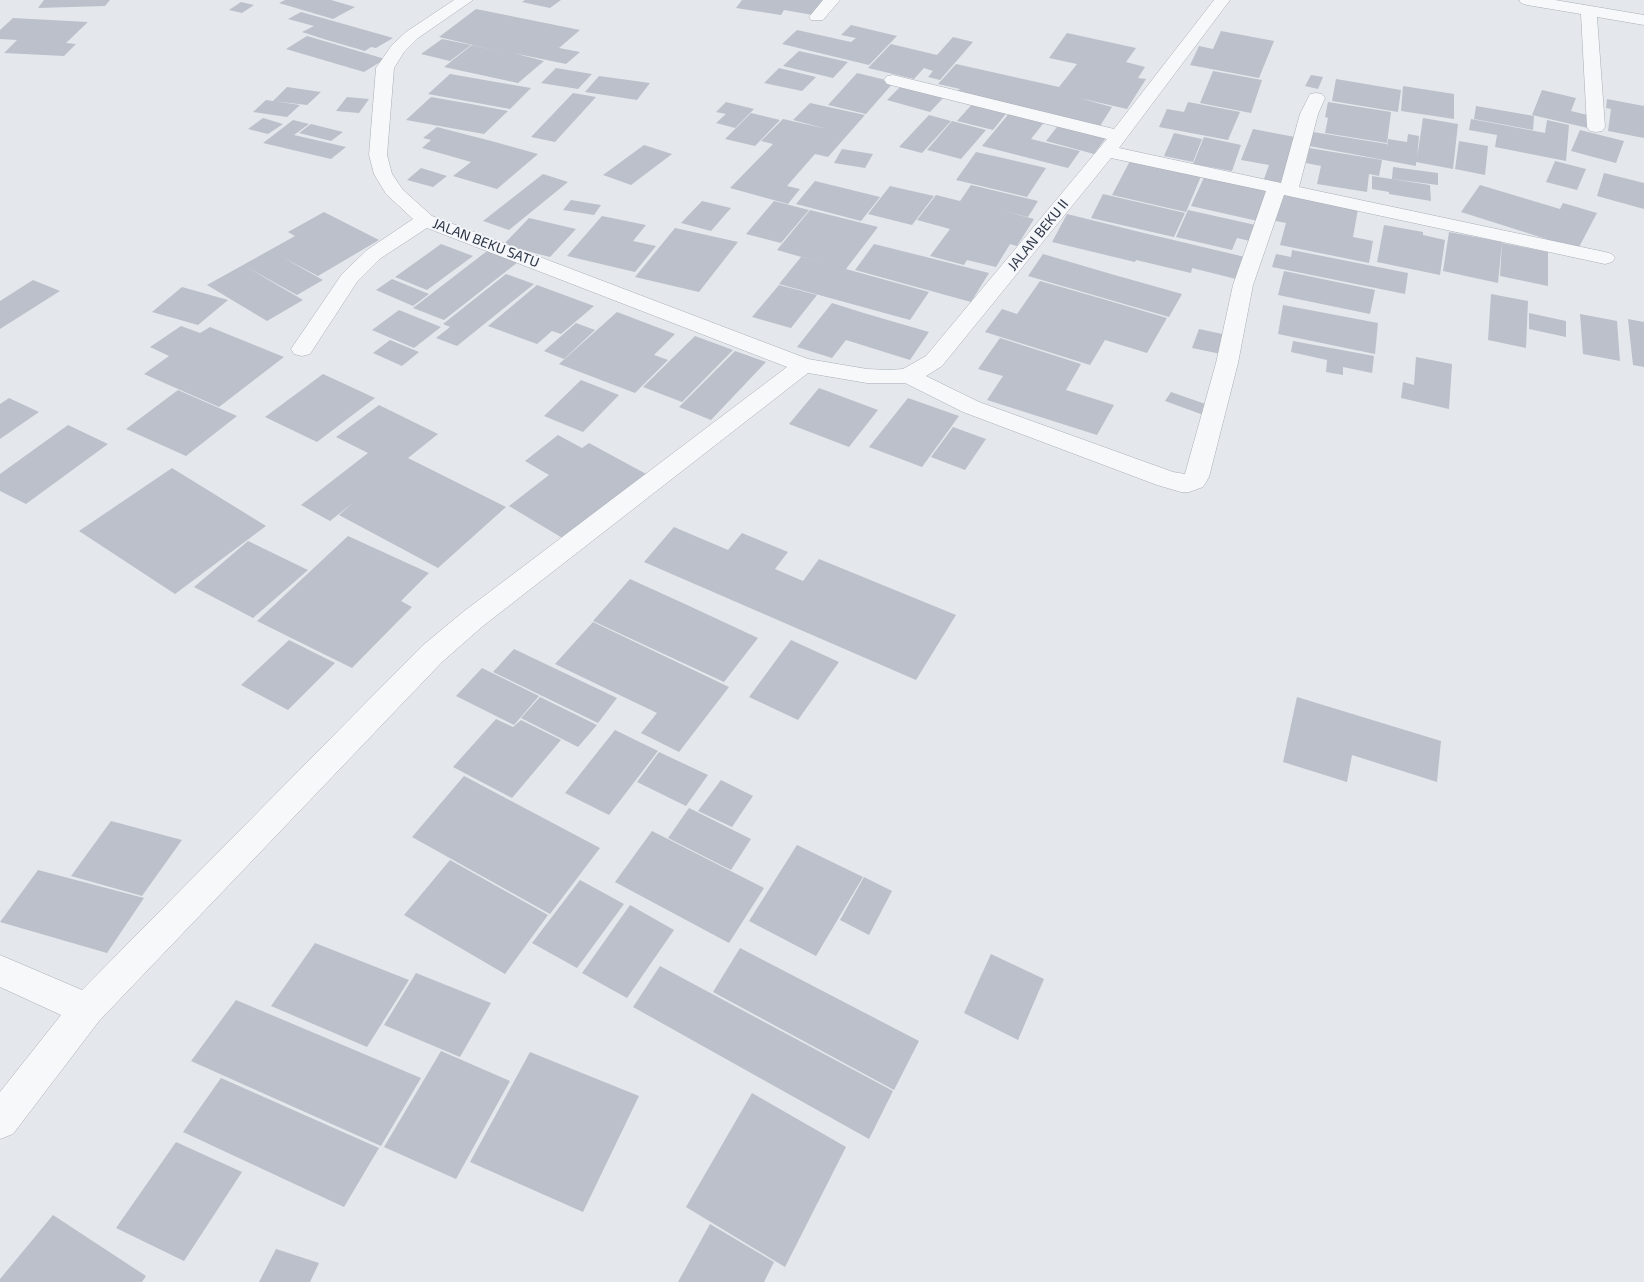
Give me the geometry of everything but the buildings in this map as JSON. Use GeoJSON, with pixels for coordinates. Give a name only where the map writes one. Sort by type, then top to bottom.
{"type":"FeatureCollection","features":[{"type":"Feature","properties":{"kind":"street","name":"JALAN BEKU SATU"},"geometry":{"type":"LineString","coordinates":[[465,0],[412,35],[398,49],[385,68],[378,155],[383,174],[396,194],[426,220],[804,365]]}},
{"type":"Feature","properties":{"kind":"street"},"geometry":{"type":"LineString","coordinates":[[817,16],[832,0]]}},
{"type":"Feature","properties":{"kind":"street","name":"JALAN BEKU II"},"geometry":{"type":"LineString","coordinates":[[804,365],[867,376],[908,376],[934,361],[1113,143],[1222,0]]}},
{"type":"Feature","properties":{"kind":"street"},"geometry":{"type":"LineString","coordinates":[[1526,0],[1644,20]]}},
{"type":"Feature","properties":{"kind":"street"},"geometry":{"type":"LineString","coordinates":[[1589,11],[1596,127]]}},
{"type":"Feature","properties":{"kind":"street"},"geometry":{"type":"LineString","coordinates":[[893,80],[1283,189],[1605,258]]}},
{"type":"Feature","properties":{"kind":"street"},"geometry":{"type":"LineString","coordinates":[[908,376],[970,407],[1181,483],[1194,481],[1197,477],[1227,363],[1243,285],[1283,189],[1316,98]]}},
{"type":"Feature","properties":{"kind":"street"},"geometry":{"type":"LineString","coordinates":[[302,349],[349,278],[374,254],[426,220]]}},
{"type":"Feature","properties":{"kind":"street"},"geometry":{"type":"LineString","coordinates":[[0,1121],[87,1009],[432,654],[480,613],[804,365]]}},
{"type":"Feature","properties":{"kind":"street"},"geometry":{"type":"LineString","coordinates":[[0,971],[87,1009]]}}]}
